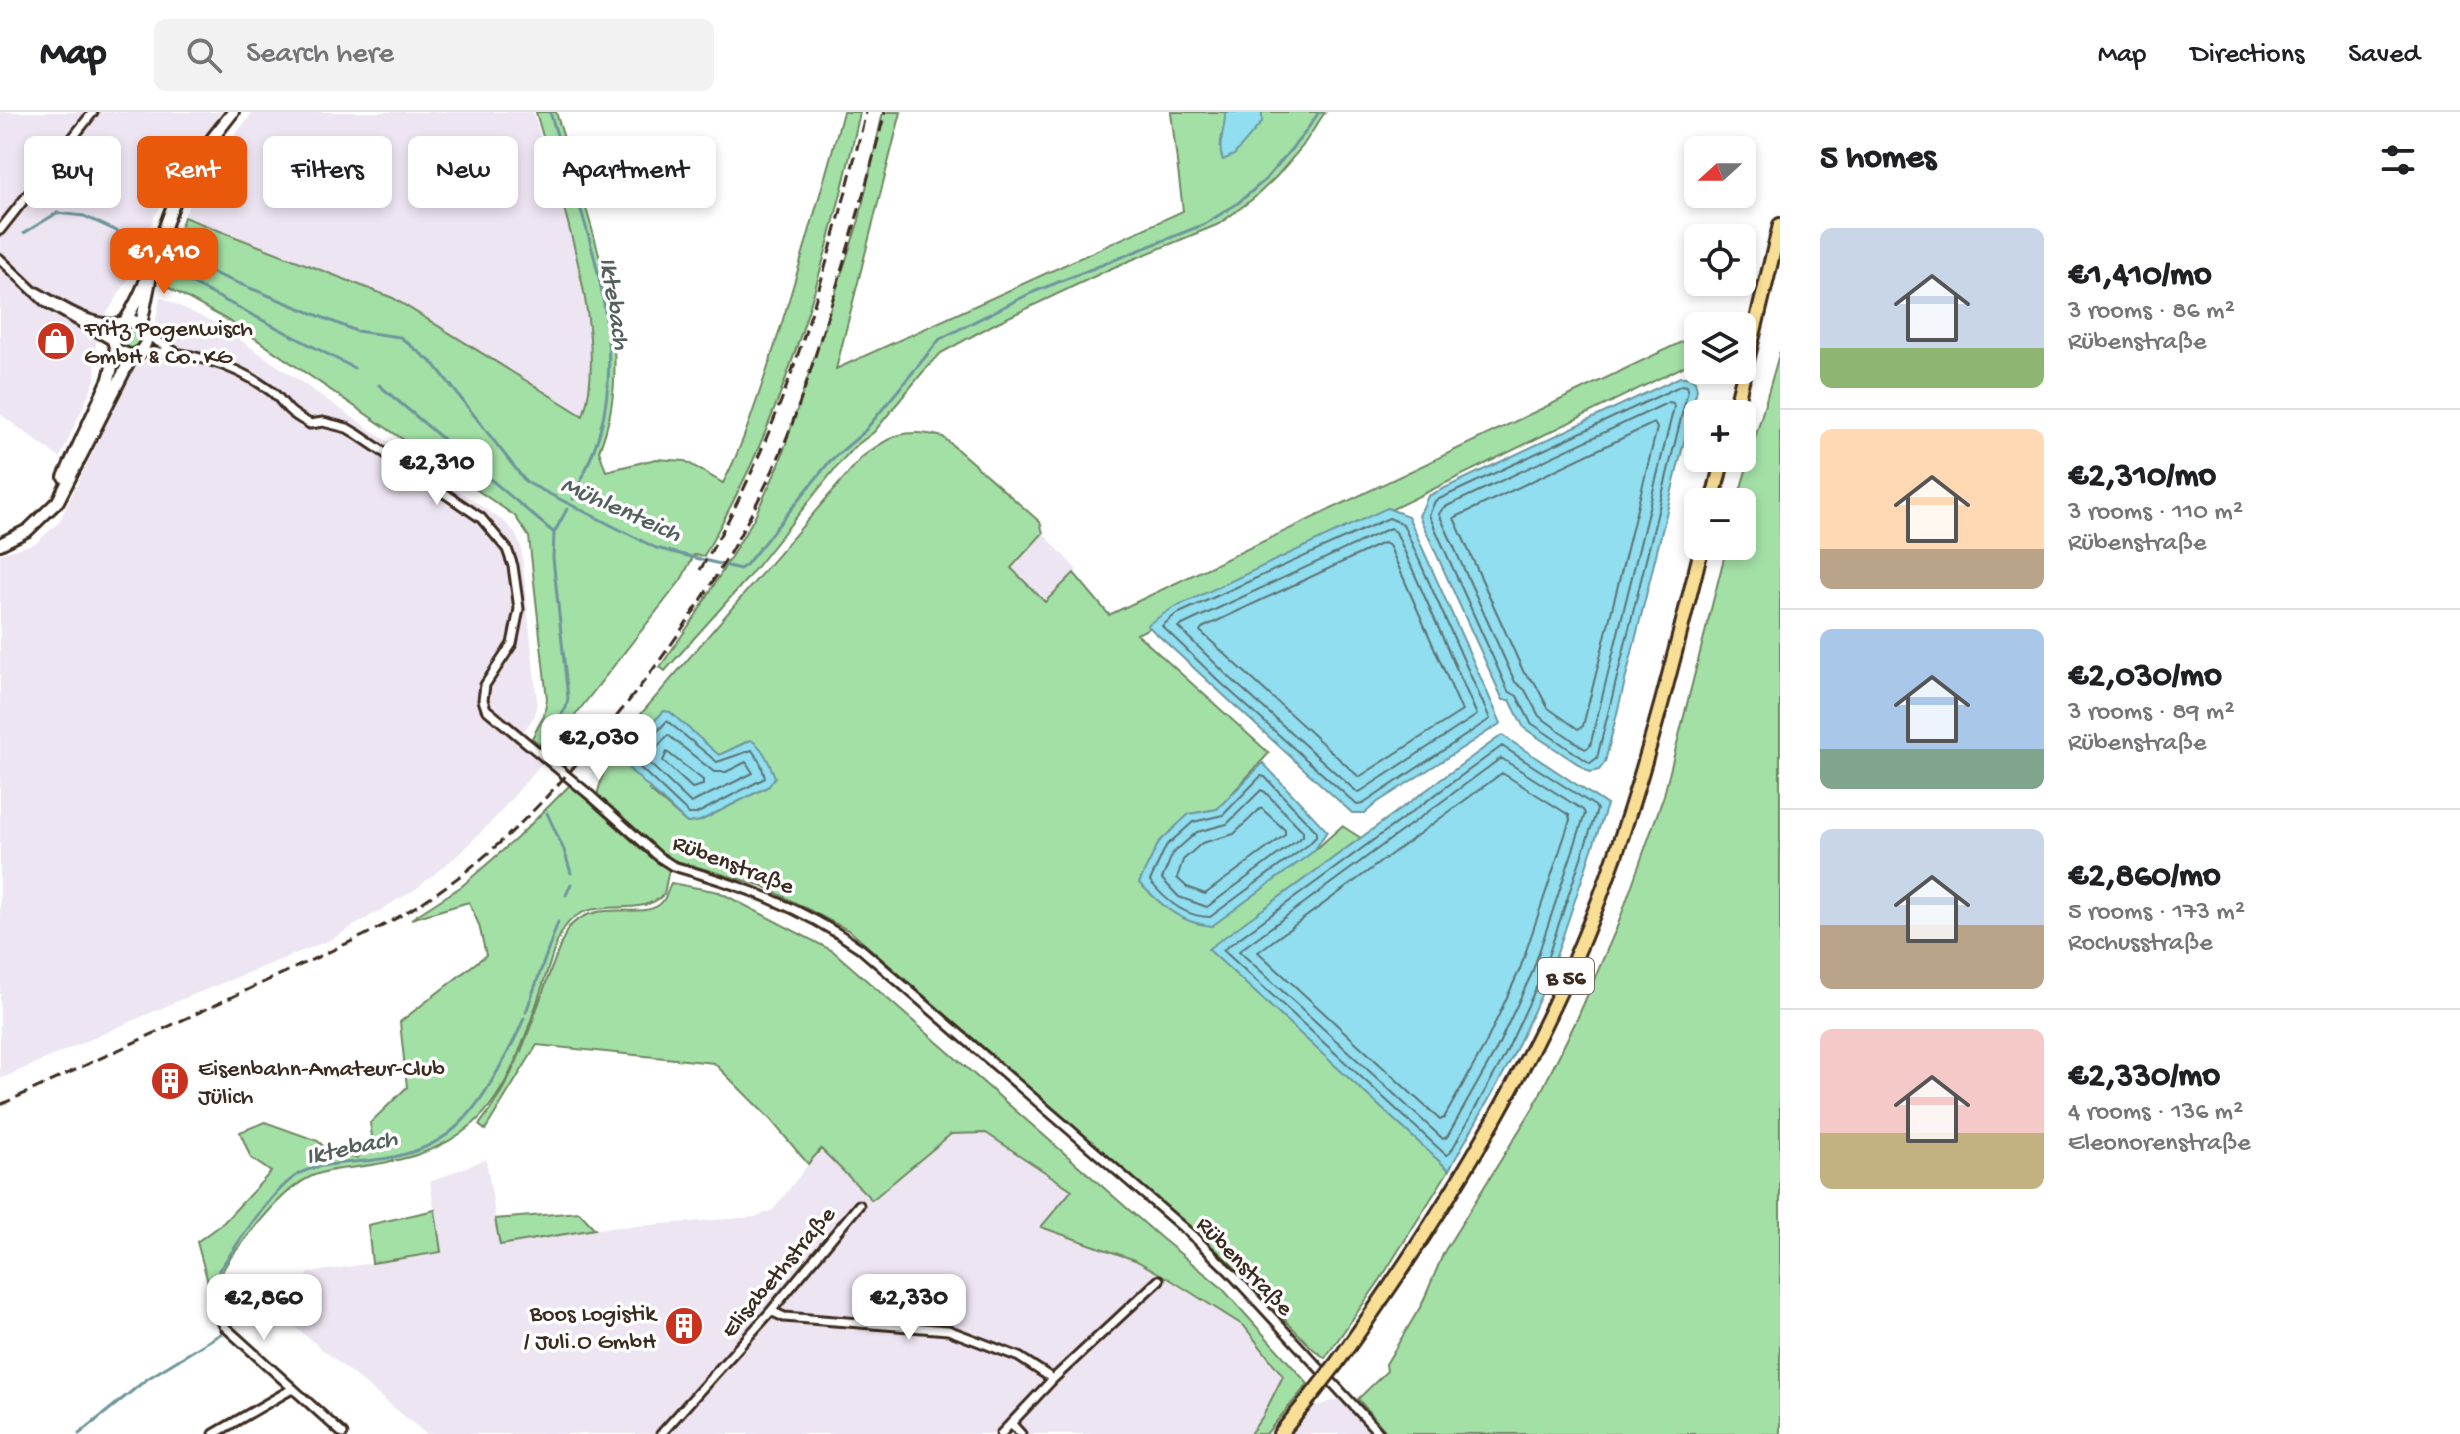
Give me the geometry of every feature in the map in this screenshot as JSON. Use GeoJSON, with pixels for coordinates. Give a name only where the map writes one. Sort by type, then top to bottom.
{"type":"FeatureCollection","features":[{"type":"Feature","properties":{"kind":"main road"},"geometry":{"type":"LineString","coordinates":[[45,515],[109,379],[114,328],[134,307],[186,176],[233,112]]}},
{"type":"Feature","properties":{"kind":"main road"},"geometry":{"type":"LineString","coordinates":[[1737,400],[1780,225]]}},
{"type":"Feature","properties":{"kind":"main road"},"geometry":{"type":"LineString","coordinates":[[0,544],[28,530],[58,501],[136,354],[145,345],[144,330],[154,260]]}},
{"type":"Feature","properties":{"kind":"main road"},"geometry":{"type":"LineString","coordinates":[[122,322],[144,330]]}},
{"type":"Feature","properties":{"kind":"main road"},"geometry":{"type":"LineString","coordinates":[[113,345],[120,354],[136,354]]}},
{"type":"Feature","properties":{"kind":"main road","name":"B 56"},"geometry":{"type":"LineString","coordinates":[[1280,1434],[1336,1364],[1389,1290],[1452,1191],[1514,1080],[1574,960],[1614,858],[1648,756],[1698,560]]}},
{"type":"Feature","properties":{"kind":"street"},"geometry":{"type":"LineString","coordinates":[[0,230],[93,112]]}},
{"type":"Feature","properties":{"kind":"street"},"geometry":{"type":"LineString","coordinates":[[0,259],[68,318],[105,335],[113,345]]}},
{"type":"Feature","properties":{"kind":"street"},"geometry":{"type":"LineString","coordinates":[[29,287],[86,318],[108,324],[122,322]]}},
{"type":"Feature","properties":{"kind":"street","name":"Rübenstraße"},"geometry":{"type":"LineString","coordinates":[[144,330],[179,354]]}},
{"type":"Feature","properties":{"kind":"street","name":"Rübenstraße"},"geometry":{"type":"LineString","coordinates":[[136,354],[179,354],[221,364],[273,392],[291,412],[310,424],[323,422],[347,428],[481,518],[507,549],[513,566],[519,609],[512,644],[485,685],[483,700],[486,709],[673,866],[773,898],[817,920],[860,948],[1195,1238],[1380,1434]]}},
{"type":"Feature","properties":{"kind":"street","name":"Elisabethstraße"},"geometry":{"type":"LineString","coordinates":[[661,1434],[771,1311],[859,1205]]}},
{"type":"Feature","properties":{"kind":"street"},"geometry":{"type":"LineString","coordinates":[[1001,1434],[1053,1379],[1159,1280]]}},
{"type":"Feature","properties":{"kind":"street"},"geometry":{"type":"LineString","coordinates":[[217,1310],[224,1326],[343,1434]]}},
{"type":"Feature","properties":{"kind":"street"},"geometry":{"type":"LineString","coordinates":[[771,1311],[784,1317],[948,1330],[1019,1357],[1053,1379]]}},
{"type":"Feature","properties":{"kind":"street"},"geometry":{"type":"LineString","coordinates":[[214,1434],[292,1389]]}},
{"type":"Feature","properties":{"kind":"street"},"geometry":{"type":"LineString","coordinates":[[1011,1423],[1021,1434]]}},
{"type":"Feature","properties":{"kind":"shaded area"},"geometry":{"type":"Polygon","coordinates":[[[0,112],[222,112],[205,136],[137,136],[137,208],[159,208],[141,259],[107,313],[96,343],[95,380],[60,458],[0,414],[0,112]]]}},
{"type":"Feature","properties":{"kind":"shaded area"},"geometry":{"type":"Polygon","coordinates":[[[253,112],[533,112],[540,136],[534,136],[534,208],[562,208],[589,317],[591,356],[588,403],[583,417],[393,298],[184,217],[188,208],[247,208],[247,136],[234,136],[253,112]]]}},
{"type":"Feature","properties":{"kind":"shaded area"},"geometry":{"type":"Polygon","coordinates":[[[160,297],[217,324],[506,523],[515,533],[521,546],[537,700],[535,715],[516,743],[541,764],[459,854],[416,889],[330,940],[180,1000],[0,1079],[0,554],[36,543],[59,522],[136,363],[151,346],[160,297]]]}},
{"type":"Feature","properties":{"kind":"shaded area"},"geometry":{"type":"Polygon","coordinates":[[[1043,533],[1077,570],[1045,602],[1011,568],[1043,533]]]}},
{"type":"Feature","properties":{"kind":"shaded area"},"geometry":{"type":"Polygon","coordinates":[[[986,1133],[1072,1190],[1041,1227],[1135,1260],[1244,1326],[1317,1406],[1340,1398],[1372,1434],[426,1434],[284,1318],[309,1273],[441,1252],[430,1182],[486,1159],[500,1245],[595,1229],[755,1217],[773,1210],[821,1148],[872,1199],[951,1134],[986,1133]]]}},
{"type":"Feature","properties":{"kind":"green space"},"geometry":{"type":"Polygon","coordinates":[[[536,112],[556,112],[563,136],[543,136],[536,112]]]}},
{"type":"Feature","properties":{"kind":"green space"},"geometry":{"type":"Polygon","coordinates":[[[843,112],[860,112],[839,201],[801,334],[770,421],[746,475],[704,556],[694,555],[681,580],[547,751],[532,738],[544,716],[547,699],[529,537],[515,516],[231,322],[162,284],[184,217],[393,298],[583,416],[590,383],[591,346],[586,306],[564,208],[585,208],[605,280],[612,324],[615,368],[611,410],[599,451],[606,471],[656,459],[685,461],[723,483],[742,442],[767,370],[843,112]]]}},
{"type":"Feature","properties":{"kind":"green space"},"geometry":{"type":"Polygon","coordinates":[[[883,112],[901,112],[836,369],[1183,211],[1171,112],[1325,112],[1302,147],[1276,177],[1219,224],[1112,268],[941,353],[874,432],[838,465],[746,580],[665,671],[660,667],[696,615],[753,520],[779,465],[859,220],[883,112]]]}},
{"type":"Feature","properties":{"kind":"green space"},"geometry":{"type":"Polygon","coordinates":[[[129,324],[138,328],[142,337],[138,346],[129,350],[120,346],[116,337],[120,328],[129,324]]]}},
{"type":"Feature","properties":{"kind":"green space"},"geometry":{"type":"Polygon","coordinates":[[[1684,341],[1684,366],[1137,634],[1269,753],[1217,810],[1209,810],[1314,851],[1342,826],[1361,838],[1209,949],[1449,1170],[1380,1280],[1325,1358],[1224,1257],[850,931],[763,886],[666,858],[597,795],[610,750],[862,457],[891,438],[909,433],[943,437],[1040,522],[1043,533],[1011,568],[1045,602],[1074,573],[1109,615],[1684,341]],[[750,740],[649,790],[687,823],[700,821],[769,786],[750,740]]]}},
{"type":"Feature","properties":{"kind":"green space"},"geometry":{"type":"Polygon","coordinates":[[[1780,351],[1780,1434],[1388,1434],[1358,1399],[1387,1371],[1386,1364],[1422,1304],[1444,1252],[1533,1108],[1577,1019],[1617,927],[1664,795],[1723,560],[1756,560],[1756,488],[1741,488],[1746,472],[1756,472],[1756,435],[1780,351]]]}},
{"type":"Feature","properties":{"kind":"green space"},"geometry":{"type":"Polygon","coordinates":[[[570,785],[642,850],[669,869],[664,894],[654,902],[641,906],[587,911],[565,927],[509,1075],[499,1093],[474,1123],[434,1149],[389,1162],[327,1171],[299,1183],[267,1213],[230,1258],[223,1270],[221,1285],[209,1286],[197,1242],[224,1222],[271,1172],[251,1158],[240,1132],[265,1122],[318,1141],[333,1155],[357,1158],[372,1136],[370,1123],[407,1087],[400,1022],[486,955],[479,925],[469,902],[411,919],[462,886],[517,838],[570,785]]]}},
{"type":"Feature","properties":{"kind":"green space"},"geometry":{"type":"Polygon","coordinates":[[[671,883],[719,892],[833,951],[1221,1287],[1308,1384],[1266,1434],[1250,1434],[1283,1376],[1244,1326],[1135,1260],[1041,1227],[1072,1190],[986,1133],[951,1134],[872,1200],[821,1149],[808,1164],[771,1120],[714,1063],[537,1045],[485,1130],[479,1125],[495,1103],[520,1055],[568,928],[592,913],[650,909],[664,900],[671,883]]]}},
{"type":"Feature","properties":{"kind":"green space"},"geometry":{"type":"Polygon","coordinates":[[[435,1210],[441,1252],[372,1263],[368,1225],[435,1210]]]}},
{"type":"Feature","properties":{"kind":"green space"},"geometry":{"type":"Polygon","coordinates":[[[579,1212],[595,1229],[500,1245],[495,1219],[579,1212]]]}},
{"type":"Feature","properties":{"kind":"water"},"geometry":{"type":"Polygon","coordinates":[[[1225,112],[1262,112],[1262,122],[1234,155],[1223,160],[1220,149],[1225,112]]]}},
{"type":"Feature","properties":{"kind":"water"},"geometry":{"type":"Polygon","coordinates":[[[1680,377],[1684,377],[1684,384],[1696,384],[1694,400],[1684,400],[1684,442],[1605,762],[1599,770],[1590,772],[1524,728],[1510,700],[1503,700],[1419,516],[1428,496],[1680,377]]]}},
{"type":"Feature","properties":{"kind":"water"},"geometry":{"type":"Polygon","coordinates":[[[1387,508],[1408,516],[1501,723],[1365,813],[1352,813],[1147,625],[1171,609],[1387,508]]]}},
{"type":"Feature","properties":{"kind":"water"},"geometry":{"type":"Polygon","coordinates":[[[664,711],[670,712],[719,755],[751,740],[763,752],[775,777],[769,786],[700,821],[687,823],[627,767],[634,744],[664,711]]]}},
{"type":"Feature","properties":{"kind":"water"},"geometry":{"type":"Polygon","coordinates":[[[1502,735],[1607,805],[1548,980],[1511,1060],[1449,1170],[1208,949],[1502,735]]]}},
{"type":"Feature","properties":{"kind":"water"},"geometry":{"type":"Polygon","coordinates":[[[1263,763],[1327,831],[1314,851],[1212,926],[1180,917],[1139,883],[1159,842],[1189,814],[1217,809],[1263,763]]]}},
{"type":"Feature","properties":{"kind":"waterway","name":"Iktebach"},"geometry":{"type":"LineString","coordinates":[[550,112],[597,269],[609,350],[607,391],[600,431],[573,499]]}},
{"type":"Feature","properties":{"kind":"waterway","name":"Mühlenteich"},"geometry":{"type":"LineString","coordinates":[[24,233],[57,213],[84,216],[169,255],[356,331],[400,337],[435,365],[526,482],[656,548],[740,569],[830,461],[863,433],[940,339],[1031,293],[1205,224],[1238,203],[1265,180],[1319,112]]}},
{"type":"Feature","properties":{"kind":"waterway"},"geometry":{"type":"LineString","coordinates":[[176,275],[354,368]]}},
{"type":"Feature","properties":{"kind":"waterway"},"geometry":{"type":"LineString","coordinates":[[379,385],[553,532]]}},
{"type":"Feature","properties":{"kind":"waterway","name":"Iktebach"},"geometry":{"type":"LineString","coordinates":[[543,742],[566,708],[568,698],[553,558],[554,533],[567,509]]}},
{"type":"Feature","properties":{"kind":"waterway","name":"Iktebach"},"geometry":{"type":"LineString","coordinates":[[547,813],[563,848]]}},
{"type":"Feature","properties":{"kind":"waterway","name":"Iktebach"},"geometry":{"type":"LineString","coordinates":[[564,850],[571,873]]}},
{"type":"Feature","properties":{"kind":"waterway","name":"Iktebach"},"geometry":{"type":"LineString","coordinates":[[566,895],[571,884]]}},
{"type":"Feature","properties":{"kind":"waterway","name":"Iktebach"},"geometry":{"type":"LineString","coordinates":[[526,1012],[558,922]]}},
{"type":"Feature","properties":{"kind":"waterway","name":"Iktebach"},"geometry":{"type":"LineString","coordinates":[[218,1280],[219,1270],[255,1219],[286,1183],[297,1175],[323,1166],[416,1151],[448,1134],[462,1122],[486,1091],[524,1018]]}},
{"type":"Feature","properties":{"kind":"waterway","name":"Iktebach"},"geometry":{"type":"LineString","coordinates":[[216,1293],[217,1299]]}},
{"type":"Feature","properties":{"kind":"waterway","name":"Iktebach"},"geometry":{"type":"LineString","coordinates":[[79,1434],[147,1379],[222,1333],[221,1328]]}},
{"type":"Feature","properties":{"kind":"railway"},"geometry":{"type":"LineString","coordinates":[[700,570],[730,517],[780,405],[819,289],[866,112]]}},
{"type":"Feature","properties":{"kind":"railway"},"geometry":{"type":"LineString","coordinates":[[0,1105],[397,918],[458,878],[485,856],[561,782],[664,655],[710,586],[770,476],[792,424],[816,352],[885,112]]}},
{"type":"Feature","properties":{"kind":"place","name":"Fritz Pogenwisch GmbH & Co. KG"},"geometry":{"type":"Point","coordinates":[56,341]}},
{"type":"Feature","properties":{"kind":"place","name":"Eisenbahn-Amateur-Club Jülich"},"geometry":{"type":"Point","coordinates":[170,1081]}},
{"type":"Feature","properties":{"kind":"place","name":"Boos Logistik / Juli.O GmbH"},"geometry":{"type":"Point","coordinates":[684,1326]}}]}
